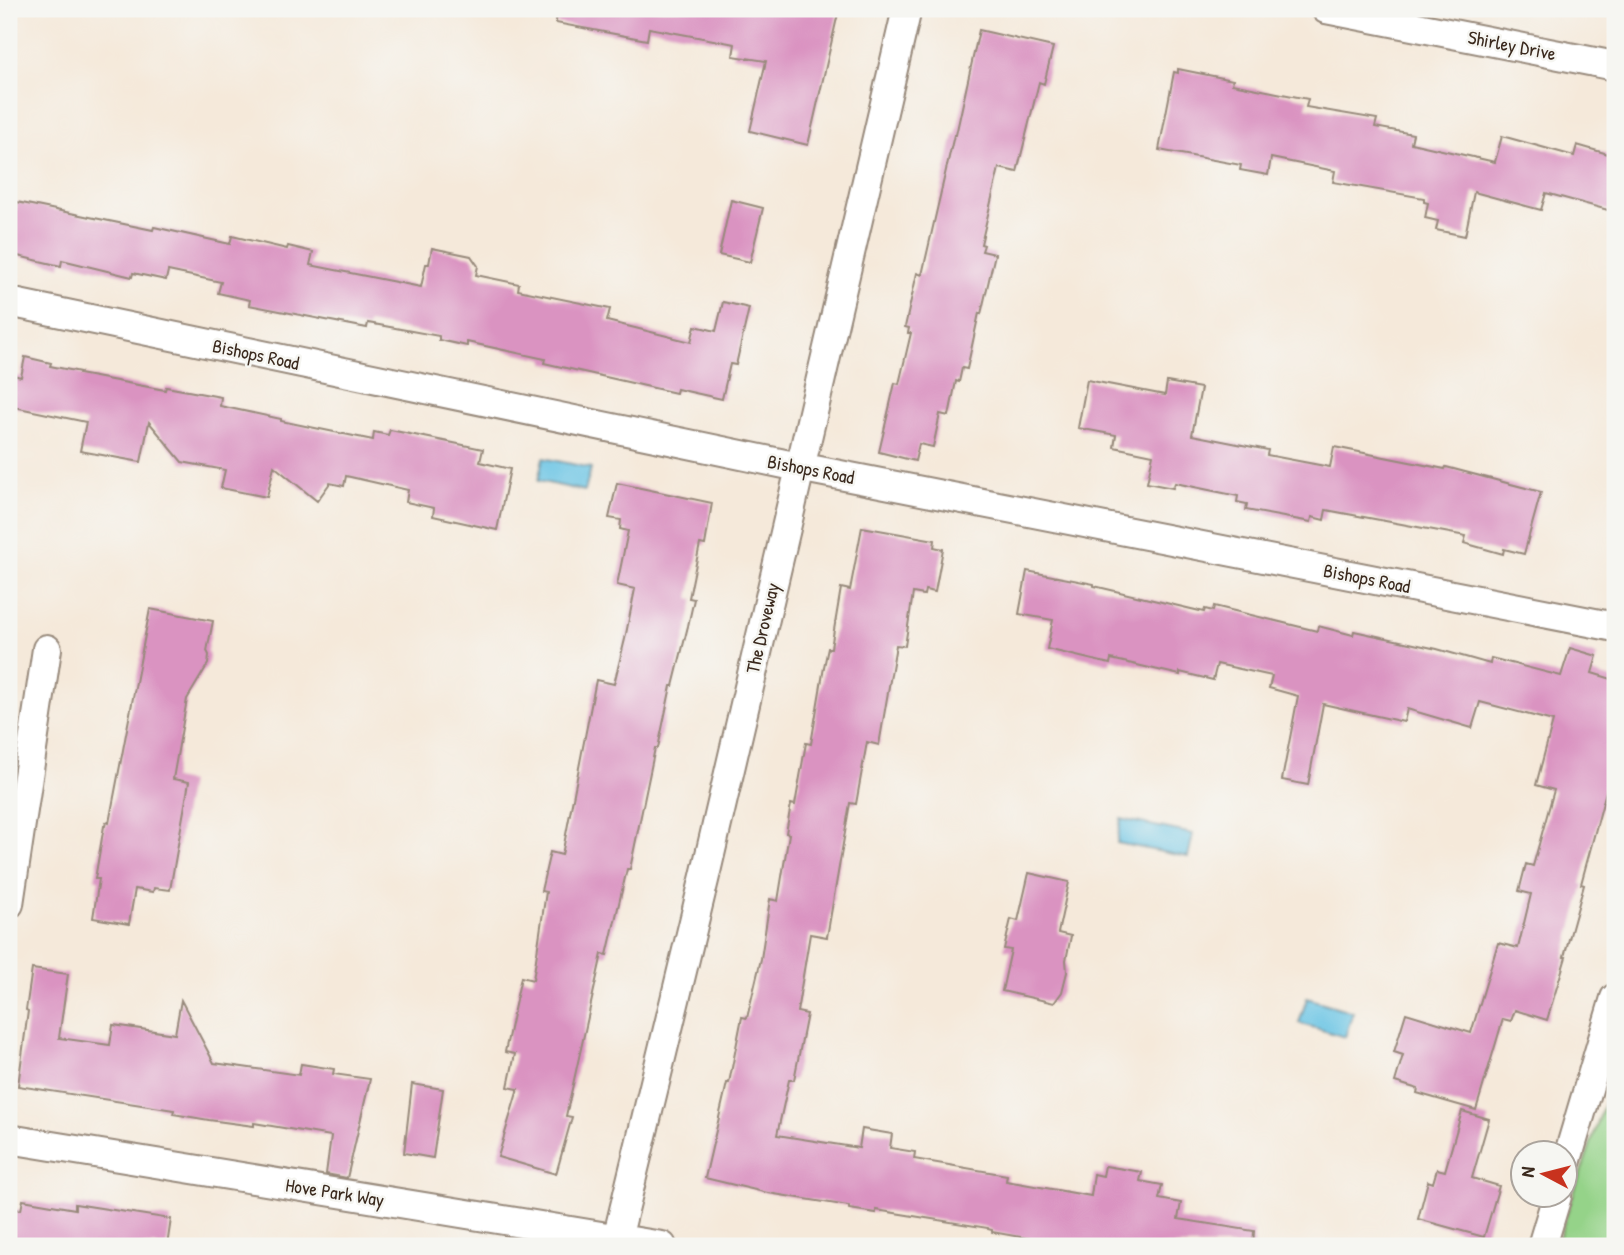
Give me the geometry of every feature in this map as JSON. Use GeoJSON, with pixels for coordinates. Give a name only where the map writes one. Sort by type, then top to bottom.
{"type":"FeatureCollection","features":[{"type":"Feature","properties":{"kind":"street","name":"The Droveway"},"geometry":{"type":"LineString","coordinates":[[615,1242],[702,890],[906,9]]}},
{"type":"Feature","properties":{"kind":"street","name":"Shirley Drive"},"geometry":{"type":"LineString","coordinates":[[1326,9],[1615,66]]}},
{"type":"Feature","properties":{"kind":"street","name":"Bishops Road"},"geometry":{"type":"LineString","coordinates":[[9,302],[799,467],[1615,627]]}},
{"type":"Feature","properties":{"kind":"street"},"geometry":{"type":"LineString","coordinates":[[9,905],[47,649]]}},
{"type":"Feature","properties":{"kind":"street"},"geometry":{"type":"LineString","coordinates":[[1573,1140],[1615,998]]}},
{"type":"Feature","properties":{"kind":"street","name":"Hove Park Way"},"geometry":{"type":"LineString","coordinates":[[9,1139],[615,1242],[662,1246]]}},
{"type":"Feature","properties":{"kind":"street"},"geometry":{"type":"LineString","coordinates":[[1542,1246],[1553,1210]]}},
{"type":"Feature","properties":{"kind":"green space"},"geometry":{"type":"Polygon","coordinates":[[[1615,1072],[1615,1246],[1556,1246],[1568,1210],[1578,1210],[1578,1181],[1615,1072]]]}},
{"type":"Feature","properties":{"kind":"water"},"geometry":{"type":"Polygon","coordinates":[[[543,458],[591,468],[585,491],[538,481],[543,458]]]}},
{"type":"Feature","properties":{"kind":"water"},"geometry":{"type":"Polygon","coordinates":[[[1121,819],[1193,834],[1188,857],[1117,843],[1121,819]]]}},
{"type":"Feature","properties":{"kind":"water"},"geometry":{"type":"Polygon","coordinates":[[[1307,998],[1353,1012],[1345,1037],[1299,1023],[1307,998]]]}},
{"type":"Feature","properties":{"kind":"building"},"geometry":{"type":"Polygon","coordinates":[[[557,9],[839,9],[808,145],[750,131],[766,61],[733,56],[735,44],[649,28],[647,40],[556,23],[557,9]]]}},
{"type":"Feature","properties":{"kind":"building"},"geometry":{"type":"Polygon","coordinates":[[[979,30],[1053,47],[1044,84],[1039,82],[1017,172],[999,168],[981,244],[984,245],[982,251],[995,254],[967,369],[962,368],[959,382],[956,381],[949,416],[940,414],[933,447],[919,444],[915,461],[879,452],[895,383],[899,384],[911,333],[908,333],[909,328],[905,327],[917,273],[922,275],[979,30]]]}},
{"type":"Feature","properties":{"kind":"building"},"geometry":{"type":"Polygon","coordinates":[[[1178,69],[1233,80],[1232,84],[1308,99],[1306,107],[1377,119],[1375,127],[1413,134],[1411,143],[1495,162],[1502,136],[1574,156],[1577,145],[1615,156],[1615,212],[1546,193],[1541,210],[1474,192],[1465,236],[1436,230],[1438,221],[1425,218],[1428,203],[1424,202],[1424,198],[1333,182],[1335,171],[1271,158],[1268,175],[1240,170],[1241,165],[1159,150],[1174,72],[1178,73],[1178,69]]]}},
{"type":"Feature","properties":{"kind":"building"},"geometry":{"type":"Polygon","coordinates":[[[731,200],[763,208],[750,262],[719,255],[731,200]]]}},
{"type":"Feature","properties":{"kind":"building"},"geometry":{"type":"Polygon","coordinates":[[[17,202],[230,244],[232,236],[287,249],[288,246],[313,252],[310,265],[421,287],[432,248],[471,256],[478,266],[476,275],[519,284],[518,290],[610,309],[607,321],[691,342],[695,326],[716,331],[723,302],[749,308],[736,365],[730,364],[722,399],[677,389],[676,393],[544,363],[545,359],[467,342],[467,346],[439,340],[439,336],[368,323],[367,328],[249,305],[250,300],[218,293],[221,282],[168,271],[166,280],[133,273],[132,277],[62,260],[61,266],[9,254],[9,240],[17,202]]]}},
{"type":"Feature","properties":{"kind":"building"},"geometry":{"type":"Polygon","coordinates":[[[25,357],[51,363],[50,366],[80,372],[79,374],[221,397],[220,406],[373,440],[374,432],[388,435],[390,430],[483,449],[480,462],[510,469],[497,530],[433,516],[434,508],[406,502],[408,490],[346,476],[344,486],[330,483],[317,501],[274,466],[267,497],[221,488],[225,470],[182,462],[149,422],[141,462],[80,451],[86,422],[9,406],[9,374],[21,377],[25,357]]]}},
{"type":"Feature","properties":{"kind":"building"},"geometry":{"type":"Polygon","coordinates":[[[1087,380],[1165,395],[1167,382],[1201,388],[1192,435],[1268,450],[1267,455],[1330,467],[1334,447],[1445,469],[1446,467],[1541,492],[1524,554],[1504,549],[1503,554],[1464,543],[1466,536],[1326,510],[1324,520],[1312,517],[1311,522],[1246,510],[1247,504],[1237,502],[1238,496],[1175,483],[1173,488],[1147,483],[1153,455],[1114,447],[1116,435],[1078,428],[1087,380]]]}},
{"type":"Feature","properties":{"kind":"building"},"geometry":{"type":"Polygon","coordinates":[[[617,483],[712,503],[705,545],[700,544],[689,598],[694,599],[688,626],[671,686],[658,748],[655,748],[630,869],[627,869],[607,955],[602,954],[566,1116],[572,1117],[556,1174],[498,1157],[518,1089],[508,1087],[515,1054],[505,1052],[521,977],[533,980],[546,892],[541,891],[550,852],[562,855],[596,680],[614,684],[635,589],[617,585],[628,531],[620,529],[621,520],[609,518],[617,483]]]}},
{"type":"Feature","properties":{"kind":"building"},"geometry":{"type":"Polygon","coordinates":[[[862,527],[935,540],[934,547],[943,549],[935,592],[925,590],[924,595],[913,593],[905,646],[896,645],[879,745],[867,742],[856,804],[850,803],[827,937],[810,934],[797,1012],[807,1014],[794,1080],[789,1080],[777,1135],[859,1148],[862,1129],[892,1134],[890,1148],[915,1152],[914,1159],[1007,1175],[1006,1181],[1091,1196],[1094,1174],[1103,1176],[1105,1166],[1142,1172],[1140,1181],[1162,1185],[1159,1199],[1181,1203],[1178,1219],[1254,1231],[1253,1246],[1072,1246],[992,1232],[988,1228],[876,1210],[876,1213],[849,1209],[849,1206],[768,1193],[705,1178],[729,1083],[742,1017],[747,1018],[761,959],[770,899],[778,901],[791,804],[795,805],[806,743],[811,744],[841,588],[850,590],[862,527]]]}},
{"type":"Feature","properties":{"kind":"building"},"geometry":{"type":"Polygon","coordinates":[[[1027,571],[1094,584],[1204,612],[1205,609],[1213,611],[1214,606],[1317,631],[1318,626],[1353,635],[1354,631],[1490,664],[1491,658],[1561,676],[1570,648],[1597,656],[1592,673],[1615,680],[1615,758],[1581,884],[1584,885],[1566,957],[1547,1020],[1515,1010],[1511,1021],[1503,1019],[1476,1110],[1417,1093],[1418,1089],[1395,1082],[1403,1055],[1394,1052],[1406,1013],[1471,1033],[1498,943],[1518,948],[1531,894],[1519,891],[1526,864],[1533,866],[1554,790],[1536,785],[1553,721],[1480,702],[1472,728],[1407,709],[1404,722],[1323,704],[1308,785],[1282,780],[1298,696],[1269,688],[1272,676],[1217,664],[1213,680],[1111,659],[1110,664],[1047,649],[1053,620],[1019,614],[1027,571]]]}},
{"type":"Feature","properties":{"kind":"building"},"geometry":{"type":"Polygon","coordinates":[[[150,609],[213,621],[207,651],[208,664],[187,699],[173,779],[189,782],[170,890],[154,888],[153,892],[135,889],[129,924],[93,918],[99,879],[95,879],[104,826],[106,822],[109,823],[150,609]]]}},
{"type":"Feature","properties":{"kind":"building"},"geometry":{"type":"Polygon","coordinates":[[[1029,873],[1069,882],[1058,933],[1071,936],[1066,960],[1067,972],[1062,992],[1054,1003],[1002,991],[1011,950],[1004,949],[1011,919],[1018,921],[1029,873]]]}},
{"type":"Feature","properties":{"kind":"building"},"geometry":{"type":"Polygon","coordinates":[[[32,969],[68,974],[59,1038],[110,1045],[113,1025],[175,1034],[181,1000],[214,1063],[299,1075],[301,1064],[334,1069],[333,1074],[370,1079],[347,1178],[326,1174],[331,1136],[254,1123],[254,1126],[209,1120],[173,1114],[174,1110],[18,1086],[32,969]]]}},
{"type":"Feature","properties":{"kind":"building"},"geometry":{"type":"Polygon","coordinates":[[[412,1084],[443,1089],[433,1158],[404,1153],[412,1084]]]}},
{"type":"Feature","properties":{"kind":"building"},"geometry":{"type":"Polygon","coordinates":[[[1462,1111],[1489,1119],[1472,1178],[1499,1186],[1484,1237],[1418,1219],[1428,1181],[1433,1183],[1437,1169],[1445,1171],[1462,1111]]]}},
{"type":"Feature","properties":{"kind":"building"},"geometry":{"type":"Polygon","coordinates":[[[23,1200],[75,1209],[75,1204],[171,1219],[167,1246],[9,1246],[9,1208],[21,1210],[23,1200]]]}}]}
